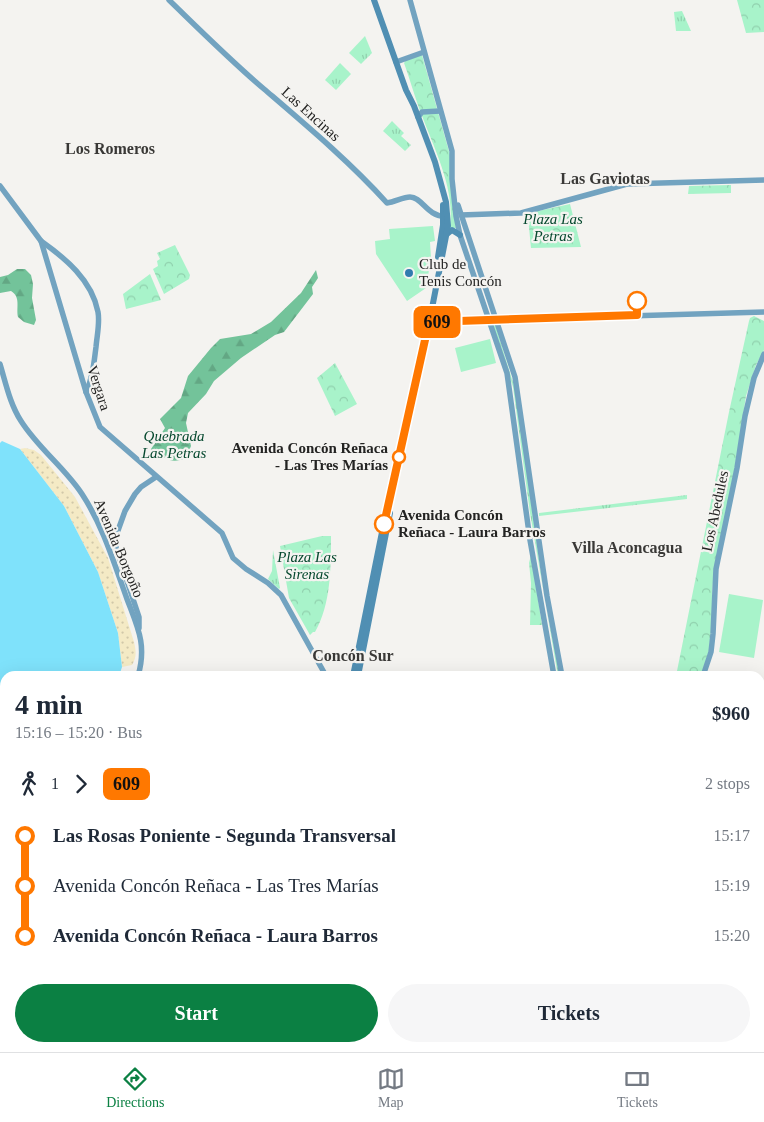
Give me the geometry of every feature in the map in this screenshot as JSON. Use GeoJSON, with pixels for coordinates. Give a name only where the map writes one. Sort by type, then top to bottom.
{"type":"FeatureCollection","features":[{"type":"Feature","properties":{"kind":"main road"},"geometry":{"type":"LineString","coordinates":[[354,671],[404,434],[409,396],[447,234],[439,175],[425,136],[420,114],[408,95],[388,31],[382,22],[374,0]]}},
{"type":"Feature","properties":{"kind":"main road"},"geometry":{"type":"LineString","coordinates":[[427,322],[446,216]]}},
{"type":"Feature","properties":{"kind":"main road"},"geometry":{"type":"LineString","coordinates":[[447,234],[452,230],[460,235]]}},
{"type":"Feature","properties":{"kind":"main road"},"geometry":{"type":"LineString","coordinates":[[359,671],[388,532],[391,497]]}},
{"type":"Feature","properties":{"kind":"street","name":"Las Encinas"},"geometry":{"type":"LineString","coordinates":[[169,0],[263,88],[327,144],[387,203],[413,197],[432,214],[446,216]]}},
{"type":"Feature","properties":{"kind":"street"},"geometry":{"type":"LineString","coordinates":[[410,0],[452,151],[453,188],[459,216],[511,364],[518,390],[547,596],[561,671]]}},
{"type":"Feature","properties":{"kind":"street"},"geometry":{"type":"LineString","coordinates":[[398,61],[424,52]]}},
{"type":"Feature","properties":{"kind":"street"},"geometry":{"type":"LineString","coordinates":[[420,114],[428,110],[440,111]]}},
{"type":"Feature","properties":{"kind":"street"},"geometry":{"type":"LineString","coordinates":[[459,216],[520,213],[627,184],[764,180]]}},
{"type":"Feature","properties":{"kind":"street","name":"Vergara"},"geometry":{"type":"LineString","coordinates":[[0,186],[41,241],[86,392],[100,427],[222,533],[233,558],[282,595],[323,671]]}},
{"type":"Feature","properties":{"kind":"street"},"geometry":{"type":"LineString","coordinates":[[459,216],[460,235],[507,373],[530,540],[553,671]]}},
{"type":"Feature","properties":{"kind":"street"},"geometry":{"type":"LineString","coordinates":[[41,241],[77,271],[88,286],[96,306],[98,330],[95,360],[92,378],[86,392]]}},
{"type":"Feature","properties":{"kind":"street"},"geometry":{"type":"LineString","coordinates":[[427,322],[755,312],[764,314]]}},
{"type":"Feature","properties":{"kind":"street","name":"Los Abedules"},"geometry":{"type":"LineString","coordinates":[[705,671],[711,652],[716,569],[754,378],[764,354]]}},
{"type":"Feature","properties":{"kind":"street","name":"Avenida Borgoño"},"geometry":{"type":"LineString","coordinates":[[0,364],[12,402],[22,422],[76,485],[90,507],[114,561],[139,630],[143,651],[139,671]]}},
{"type":"Feature","properties":{"kind":"street"},"geometry":{"type":"LineString","coordinates":[[139,630],[139,617],[116,548],[116,536],[125,511],[134,494],[156,477]]}},
{"type":"Feature","properties":{"kind":"green space"},"geometry":{"type":"Polygon","coordinates":[[[737,0],[764,0],[764,32],[746,33],[737,0]]]}},
{"type":"Feature","properties":{"kind":"green space"},"geometry":{"type":"Polygon","coordinates":[[[682,11],[691,31],[676,31],[674,12],[682,11]]]}},
{"type":"Feature","properties":{"kind":"green space"},"geometry":{"type":"Polygon","coordinates":[[[365,36],[372,53],[361,64],[349,53],[365,36]]]}},
{"type":"Feature","properties":{"kind":"green space"},"geometry":{"type":"Polygon","coordinates":[[[422,55],[450,155],[456,228],[450,228],[450,200],[444,173],[418,107],[404,63],[406,60],[422,55]]]}},
{"type":"Feature","properties":{"kind":"green space"},"geometry":{"type":"Polygon","coordinates":[[[340,63],[351,74],[336,90],[325,80],[340,63]]]}},
{"type":"Feature","properties":{"kind":"green space"},"geometry":{"type":"Polygon","coordinates":[[[392,121],[404,133],[401,136],[411,145],[405,151],[383,131],[392,121]]]}},
{"type":"Feature","properties":{"kind":"green space"},"geometry":{"type":"Polygon","coordinates":[[[731,185],[731,193],[688,194],[689,186],[731,185]]]}},
{"type":"Feature","properties":{"kind":"green space","name":"Plaza Las Petras"},"geometry":{"type":"Polygon","coordinates":[[[570,204],[581,247],[531,248],[529,213],[570,204]]]}},
{"type":"Feature","properties":{"kind":"green space","name":"Club de Tenis Concón"},"geometry":{"type":"Polygon","coordinates":[[[433,226],[435,241],[430,242],[431,258],[426,288],[407,301],[376,254],[375,241],[390,239],[389,229],[433,226]]]}},
{"type":"Feature","properties":{"kind":"green space"},"geometry":{"type":"Polygon","coordinates":[[[175,245],[190,275],[189,279],[164,294],[153,269],[158,266],[157,261],[160,259],[157,253],[175,245]]]}},
{"type":"Feature","properties":{"kind":"green space"},"geometry":{"type":"Polygon","coordinates":[[[17,269],[25,269],[31,275],[33,284],[32,298],[36,320],[34,325],[24,322],[18,317],[17,299],[14,293],[11,291],[0,293],[0,277],[8,275],[17,269]]]}},
{"type":"Feature","properties":{"kind":"green space","name":"Quebrada Las Petras"},"geometry":{"type":"Polygon","coordinates":[[[316,270],[318,278],[312,287],[313,294],[284,332],[275,335],[241,358],[214,381],[206,394],[188,413],[186,423],[191,446],[186,458],[174,461],[162,456],[154,457],[151,449],[165,428],[160,419],[181,398],[188,376],[211,348],[220,339],[251,334],[271,322],[301,293],[316,270]]]}},
{"type":"Feature","properties":{"kind":"green space"},"geometry":{"type":"Polygon","coordinates":[[[150,274],[161,300],[126,309],[123,294],[150,274]]]}},
{"type":"Feature","properties":{"kind":"green space"},"geometry":{"type":"Polygon","coordinates":[[[754,316],[764,321],[764,350],[756,365],[746,396],[735,467],[714,569],[709,651],[703,671],[677,671],[729,412],[750,318],[754,316]]]}},
{"type":"Feature","properties":{"kind":"green space"},"geometry":{"type":"Polygon","coordinates":[[[492,324],[495,324],[515,389],[544,597],[530,513],[513,387],[492,324]]]}},
{"type":"Feature","properties":{"kind":"green space"},"geometry":{"type":"Polygon","coordinates":[[[490,339],[496,363],[461,372],[455,348],[490,339]]]}},
{"type":"Feature","properties":{"kind":"green space"},"geometry":{"type":"Polygon","coordinates":[[[335,363],[357,404],[335,416],[317,378],[335,363]]]}},
{"type":"Feature","properties":{"kind":"green space"},"geometry":{"type":"Polygon","coordinates":[[[687,495],[687,499],[539,516],[539,513],[687,495]]]}},
{"type":"Feature","properties":{"kind":"green space","name":"Plaza Las Sirenas"},"geometry":{"type":"Polygon","coordinates":[[[322,536],[331,536],[329,585],[320,621],[315,632],[310,635],[289,598],[280,546],[322,536]]]}},
{"type":"Feature","properties":{"kind":"green space"},"geometry":{"type":"Polygon","coordinates":[[[273,550],[279,589],[268,579],[272,571],[273,550]]]}},
{"type":"Feature","properties":{"kind":"green space"},"geometry":{"type":"Polygon","coordinates":[[[531,555],[542,625],[530,625],[531,583],[529,563],[531,555]]]}},
{"type":"Feature","properties":{"kind":"green space"},"geometry":{"type":"Polygon","coordinates":[[[729,594],[763,600],[754,658],[719,652],[729,594]]]}},
{"type":"Feature","properties":{"kind":"green space"},"geometry":{"type":"Polygon","coordinates":[[[546,605],[559,671],[557,671],[546,605]]]}},
{"type":"Feature","properties":{"kind":"sand"},"geometry":{"type":"Polygon","coordinates":[[[20,449],[34,450],[41,455],[75,497],[108,558],[134,642],[136,654],[132,665],[122,667],[118,633],[98,572],[64,506],[20,449]]]}},
{"type":"Feature","properties":{"kind":"water"},"geometry":{"type":"Polygon","coordinates":[[[2,441],[20,449],[64,506],[98,572],[118,633],[122,667],[121,671],[0,671],[0,443],[2,441]]]}},
{"type":"Feature","properties":{"kind":"bus line","name":"609"},"geometry":{"type":"LineString","coordinates":[[384,524],[429,322],[637,315],[637,301]]}},
{"type":"Feature","properties":{"kind":"place","name":"Club de Tenis Concón"},"geometry":{"type":"Point","coordinates":[409,273]}},
{"type":"Feature","properties":{"kind":"place","name":"Avenida Concón Reñaca - Las Tres Marías"},"geometry":{"type":"Point","coordinates":[399,457]}},
{"type":"Feature","properties":{"kind":"place","name":"Avenida Concón Reñaca - Laura Barros"},"geometry":{"type":"Point","coordinates":[384,524]}},
{"type":"Feature","properties":{"kind":"district","name":"Los Romeros"},"geometry":{"type":"Point","coordinates":[110,148]}},
{"type":"Feature","properties":{"kind":"district","name":"Las Gaviotas"},"geometry":{"type":"Point","coordinates":[605,178]}},
{"type":"Feature","properties":{"kind":"district","name":"Villa Aconcagua"},"geometry":{"type":"Point","coordinates":[627,547]}},
{"type":"Feature","properties":{"kind":"district","name":"Concón Sur"},"geometry":{"type":"Point","coordinates":[353,655]}}]}
